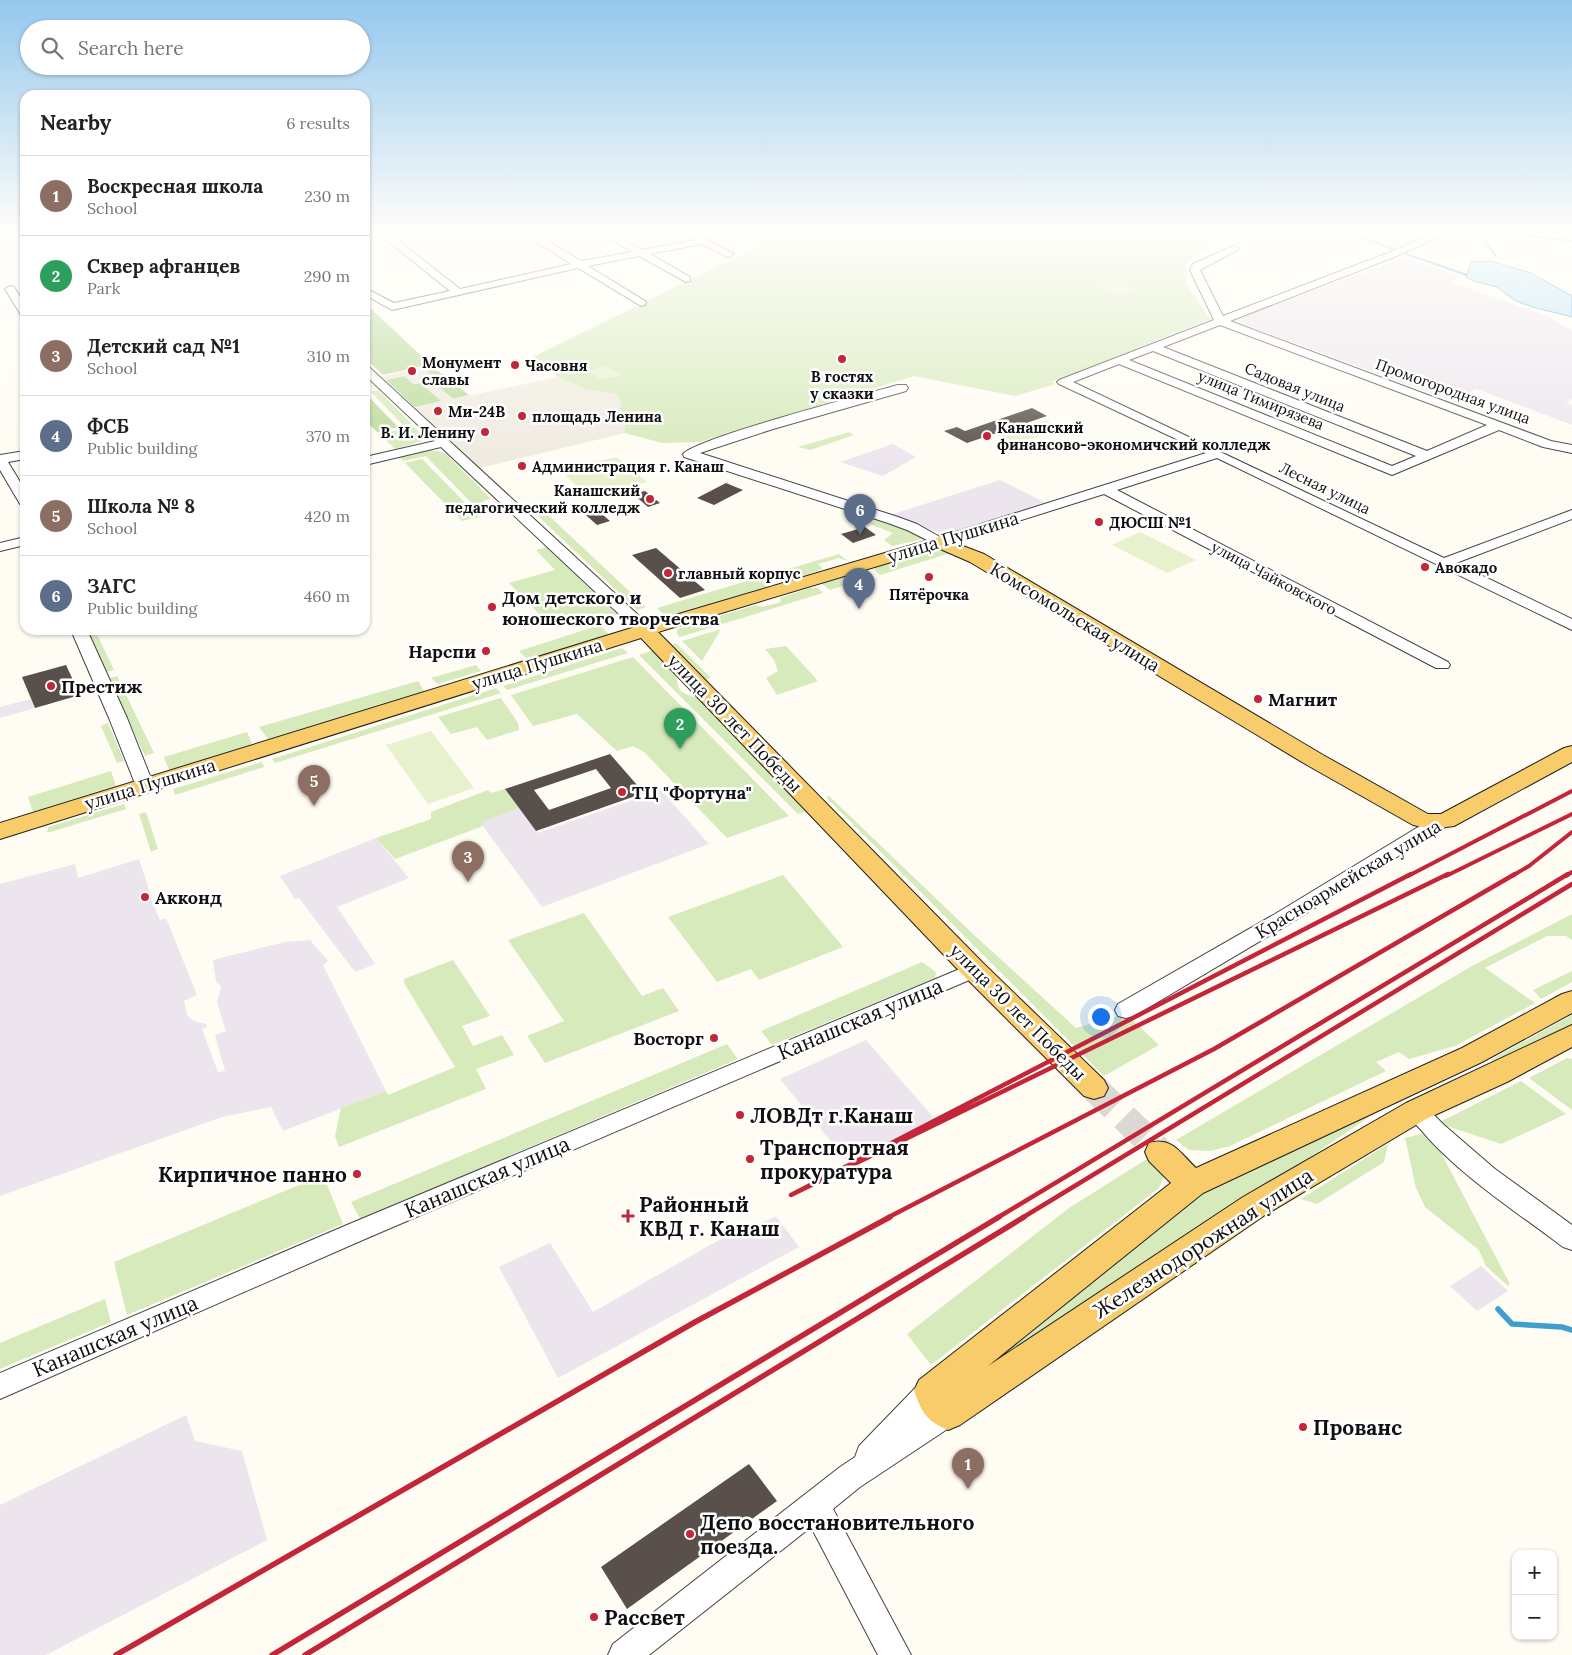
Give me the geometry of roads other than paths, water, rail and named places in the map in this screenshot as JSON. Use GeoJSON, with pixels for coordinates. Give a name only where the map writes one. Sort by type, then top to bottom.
{"type":"FeatureCollection","features":[{"type":"Feature","properties":{"kind":"main road","name":"улица Пушкина"},"geometry":{"type":"LineString","coordinates":[[812,580],[939,542]]}},
{"type":"Feature","properties":{"kind":"main road","name":"Комсомольская улица"},"geometry":{"type":"LineString","coordinates":[[939,542],[977,558],[1412,816],[1425,821],[1440,822]]}},
{"type":"Feature","properties":{"kind":"main road","name":"улица Пушкина"},"geometry":{"type":"LineString","coordinates":[[0,831],[645,630]]}},
{"type":"Feature","properties":{"kind":"main road","name":"улица 30 лет Победы"},"geometry":{"type":"LineString","coordinates":[[645,630],[974,970],[1094,1088]]}},
{"type":"Feature","properties":{"kind":"main road","name":"Красноармейская улица"},"geometry":{"type":"LineString","coordinates":[[1440,822],[1446,821],[1572,753]]}},
{"type":"Feature","properties":{"kind":"main road","name":"Железнодорожная улица"},"geometry":{"type":"LineString","coordinates":[[939,1402],[1192,1184],[1472,1055],[1572,1001]]}},
{"type":"Feature","properties":{"kind":"main road","name":"Железнодорожная улица"},"geometry":{"type":"LineString","coordinates":[[939,1402],[1254,1206],[1416,1111],[1497,1074],[1572,1035]]}},
{"type":"Feature","properties":{"kind":"main road"},"geometry":{"type":"LineString","coordinates":[[1160,1152],[1192,1184]]}},
{"type":"Feature","properties":{"kind":"street"},"geometry":{"type":"LineString","coordinates":[[1213,307],[1220,321]]}},
{"type":"Feature","properties":{"kind":"street"},"geometry":{"type":"LineString","coordinates":[[1118,360],[1256,307]]}},
{"type":"Feature","properties":{"kind":"street","name":"Промогородная улица"},"geometry":{"type":"LineString","coordinates":[[1220,321],[1548,444],[1572,449]]}},
{"type":"Feature","properties":{"kind":"street","name":"Садовая улица"},"geometry":{"type":"LineString","coordinates":[[1152,347],[1427,456]]}},
{"type":"Feature","properties":{"kind":"street","name":"Лесная улица"},"geometry":{"type":"LineString","coordinates":[[1118,360],[1063,382],[1218,454],[1572,625]]}},
{"type":"Feature","properties":{"kind":"street","name":"улица Тимирязева"},"geometry":{"type":"LineString","coordinates":[[1118,360],[1392,471]]}},
{"type":"Feature","properties":{"kind":"street","name":"улица 30 лет Победы"},"geometry":{"type":"LineString","coordinates":[[370,374],[645,630]]}},
{"type":"Feature","properties":{"kind":"street","name":"Комсомольская улица"},"geometry":{"type":"LineString","coordinates":[[902,388],[769,426],[705,446],[689,454],[912,527],[939,542]]}},
{"type":"Feature","properties":{"kind":"street"},"geometry":{"type":"LineString","coordinates":[[1392,471],[1499,425]]}},
{"type":"Feature","properties":{"kind":"street"},"geometry":{"type":"LineString","coordinates":[[370,460],[445,442]]}},
{"type":"Feature","properties":{"kind":"street","name":"улица Пушкина"},"geometry":{"type":"LineString","coordinates":[[939,542],[1218,454]]}},
{"type":"Feature","properties":{"kind":"street"},"geometry":{"type":"LineString","coordinates":[[20,456],[0,459],[20,493]]}},
{"type":"Feature","properties":{"kind":"street","name":"улица Чайковского"},"geometry":{"type":"LineString","coordinates":[[1106,490],[1442,665]]}},
{"type":"Feature","properties":{"kind":"street"},"geometry":{"type":"LineString","coordinates":[[1444,563],[1572,514]]}},
{"type":"Feature","properties":{"kind":"street"},"geometry":{"type":"LineString","coordinates":[[0,547],[20,542]]}},
{"type":"Feature","properties":{"kind":"street","name":"улица Пушкина"},"geometry":{"type":"LineString","coordinates":[[645,630],[812,580]]}},
{"type":"Feature","properties":{"kind":"street"},"geometry":{"type":"LineString","coordinates":[[81,635],[118,718],[145,786]]}},
{"type":"Feature","properties":{"kind":"street"},"geometry":{"type":"LineString","coordinates":[[1412,816],[1416,827],[1414,838]]}},
{"type":"Feature","properties":{"kind":"street","name":"Красноармейская улица"},"geometry":{"type":"LineString","coordinates":[[1126,1010],[1282,919],[1440,822]]}},
{"type":"Feature","properties":{"kind":"street","name":"Канашская улица"},"geometry":{"type":"LineString","coordinates":[[0,1386],[339,1239],[974,970]]}},
{"type":"Feature","properties":{"kind":"street"},"geometry":{"type":"LineString","coordinates":[[1416,1111],[1436,1132],[1486,1176],[1572,1239]]}},
{"type":"Feature","properties":{"kind":"street","name":"Железнодорожная улица"},"geometry":{"type":"LineString","coordinates":[[624,1655],[850,1477],[939,1402]]}},
{"type":"Feature","properties":{"kind":"street"},"geometry":{"type":"LineString","coordinates":[[815,1505],[895,1655]]}},
{"type":"Feature","properties":{"kind":"water"},"geometry":{"type":"Polygon","coordinates":[[[1533,307],[1572,307],[1572,317],[1533,307]]]}},
{"type":"Feature","properties":{"kind":"waterway"},"geometry":{"type":"LineString","coordinates":[[1498,1309],[1512,1324],[1562,1327],[1572,1330]]}},
{"type":"Feature","properties":{"kind":"tunnel"},"geometry":{"type":"LineString","coordinates":[[1094,1088],[1160,1152]]}},
{"type":"Feature","properties":{"kind":"railway"},"geometry":{"type":"LineString","coordinates":[[1408,876],[1572,791]]}},
{"type":"Feature","properties":{"kind":"railway"},"geometry":{"type":"LineString","coordinates":[[1446,876],[1572,814]]}},
{"type":"Feature","properties":{"kind":"railway"},"geometry":{"type":"LineString","coordinates":[[1512,876],[1529,866],[1572,832]]}},
{"type":"Feature","properties":{"kind":"railway"},"geometry":{"type":"LineString","coordinates":[[1566,876],[1572,872]]}},
{"type":"Feature","properties":{"kind":"railway"},"geometry":{"type":"LineString","coordinates":[[1411,874],[791,1195],[1448,874]]}},
{"type":"Feature","properties":{"kind":"railway"},"geometry":{"type":"LineString","coordinates":[[887,1218],[1214,1049],[1515,874]]}},
{"type":"Feature","properties":{"kind":"railway"},"geometry":{"type":"LineString","coordinates":[[997,1218],[1568,874]]}},
{"type":"Feature","properties":{"kind":"railway"},"geometry":{"type":"LineString","coordinates":[[1022,1218],[1572,884]]}},
{"type":"Feature","properties":{"kind":"railway"},"geometry":{"type":"LineString","coordinates":[[116,1655],[695,1322],[890,1217]]}},
{"type":"Feature","properties":{"kind":"railway"},"geometry":{"type":"LineString","coordinates":[[272,1655],[999,1217]]}},
{"type":"Feature","properties":{"kind":"railway"},"geometry":{"type":"LineString","coordinates":[[305,1655],[1024,1217]]}},
{"type":"Feature","properties":{"kind":"place","name":"В гостях у сказки"},"geometry":{"type":"Point","coordinates":[842,359]}},
{"type":"Feature","properties":{"kind":"place","name":"Часовня"},"geometry":{"type":"Point","coordinates":[515,365]}},
{"type":"Feature","properties":{"kind":"place","name":"Монумент славы"},"geometry":{"type":"Point","coordinates":[412,371]}},
{"type":"Feature","properties":{"kind":"place","name":"Ми-24В"},"geometry":{"type":"Point","coordinates":[438,411]}},
{"type":"Feature","properties":{"kind":"place","name":"площадь Ленина"},"geometry":{"type":"Point","coordinates":[522,416]}},
{"type":"Feature","properties":{"kind":"place","name":"В. И. Ленину"},"geometry":{"type":"Point","coordinates":[485,432]}},
{"type":"Feature","properties":{"kind":"place","name":"Канашский финансово-экономичский колледж"},"geometry":{"type":"Point","coordinates":[987,436]}},
{"type":"Feature","properties":{"kind":"place","name":"Администрация г. Канаш"},"geometry":{"type":"Point","coordinates":[522,466]}},
{"type":"Feature","properties":{"kind":"place","name":"Канашский педагогический колледж"},"geometry":{"type":"Point","coordinates":[650,499]}},
{"type":"Feature","properties":{"kind":"place","name":"ДЮСШ №1"},"geometry":{"type":"Point","coordinates":[1099,522]}},
{"type":"Feature","properties":{"kind":"place","name":"ЗАГС"},"geometry":{"type":"Point","coordinates":[860,535]}},
{"type":"Feature","properties":{"kind":"place","name":"Авокадо"},"geometry":{"type":"Point","coordinates":[1425,567]}},
{"type":"Feature","properties":{"kind":"place","name":"главный корпус"},"geometry":{"type":"Point","coordinates":[668,573]}},
{"type":"Feature","properties":{"kind":"place","name":"Пятёрочка"},"geometry":{"type":"Point","coordinates":[929,577]}},
{"type":"Feature","properties":{"kind":"place","name":"Дом детского и юношеского творчества"},"geometry":{"type":"Point","coordinates":[492,607]}},
{"type":"Feature","properties":{"kind":"place","name":"ФСБ"},"geometry":{"type":"Point","coordinates":[859,609]}},
{"type":"Feature","properties":{"kind":"place","name":"Нарспи"},"geometry":{"type":"Point","coordinates":[486,651]}},
{"type":"Feature","properties":{"kind":"place","name":"Престиж"},"geometry":{"type":"Point","coordinates":[51,686]}},
{"type":"Feature","properties":{"kind":"place","name":"Магнит"},"geometry":{"type":"Point","coordinates":[1258,699]}},
{"type":"Feature","properties":{"kind":"place","name":"Сквер афганцев"},"geometry":{"type":"Point","coordinates":[680,749]}},
{"type":"Feature","properties":{"kind":"place","name":"ТЦ \"Фортуна\""},"geometry":{"type":"Point","coordinates":[622,792]}},
{"type":"Feature","properties":{"kind":"place","name":"Школа № 8"},"geometry":{"type":"Point","coordinates":[314,806]}},
{"type":"Feature","properties":{"kind":"place","name":"Детский сад №1"},"geometry":{"type":"Point","coordinates":[468,882]}},
{"type":"Feature","properties":{"kind":"place","name":"Акконд"},"geometry":{"type":"Point","coordinates":[145,897]}},
{"type":"Feature","properties":{"kind":"place","name":"Восторг"},"geometry":{"type":"Point","coordinates":[714,1038]}},
{"type":"Feature","properties":{"kind":"place","name":"ЛОВДт г.Канаш"},"geometry":{"type":"Point","coordinates":[740,1115]}},
{"type":"Feature","properties":{"kind":"place","name":"Транспортная прокуратура"},"geometry":{"type":"Point","coordinates":[750,1159]}},
{"type":"Feature","properties":{"kind":"place","name":"Кирпичное панно"},"geometry":{"type":"Point","coordinates":[357,1174]}},
{"type":"Feature","properties":{"kind":"place","name":"Районный КВД г. Канаш"},"geometry":{"type":"Point","coordinates":[628,1216]}},
{"type":"Feature","properties":{"kind":"place","name":"Прованс"},"geometry":{"type":"Point","coordinates":[1303,1427]}},
{"type":"Feature","properties":{"kind":"place","name":"Воскресная школа"},"geometry":{"type":"Point","coordinates":[968,1489]}},
{"type":"Feature","properties":{"kind":"place","name":"Депо восстановительного поезда."},"geometry":{"type":"Point","coordinates":[690,1534]}},
{"type":"Feature","properties":{"kind":"place","name":"Рассвет"},"geometry":{"type":"Point","coordinates":[594,1617]}}]}
